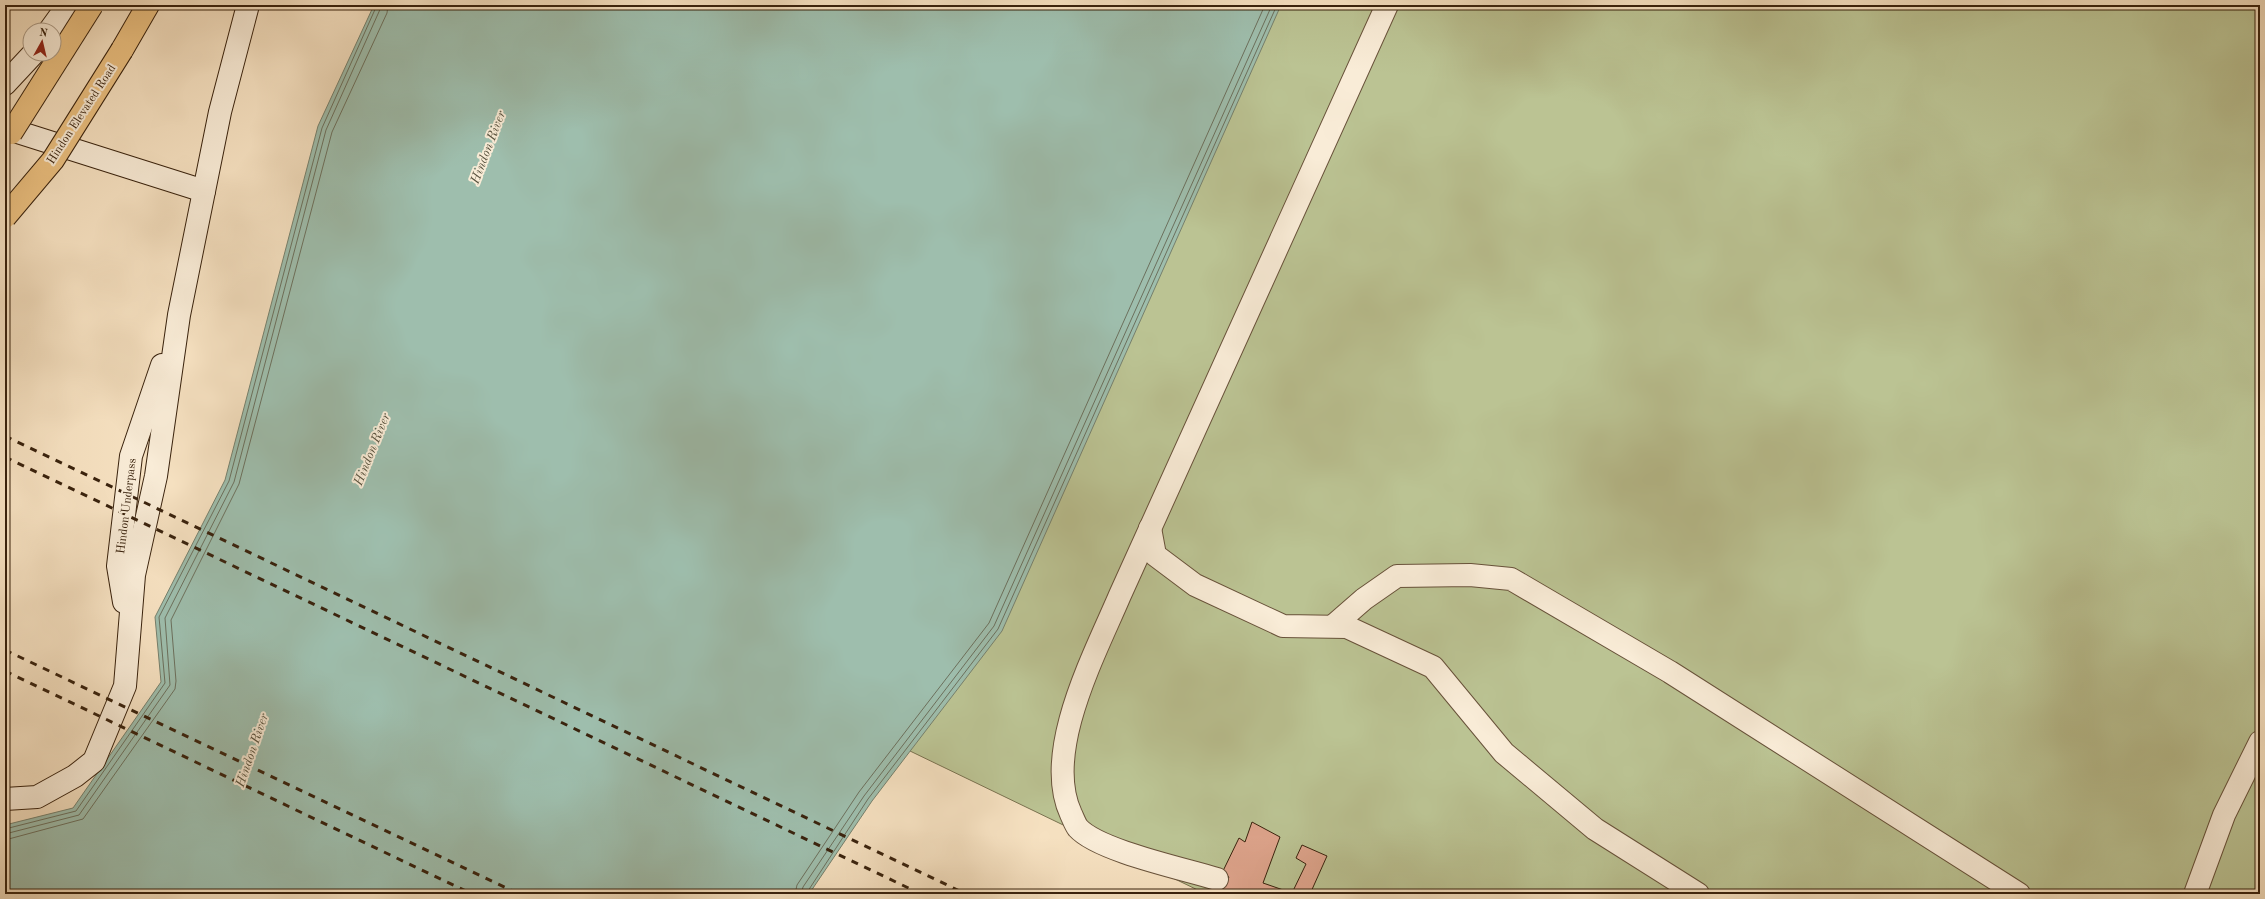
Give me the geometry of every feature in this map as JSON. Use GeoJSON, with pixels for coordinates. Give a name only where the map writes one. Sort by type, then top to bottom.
{"type":"FeatureCollection","features":[{"type":"Feature","properties":{"kind":"highway"},"geometry":{"type":"LineString","coordinates":[[5,140],[92,5]]}},
{"type":"Feature","properties":{"kind":"highway","name":"Hindon Elevated Road"},"geometry":{"type":"LineString","coordinates":[[5,217],[53,160],[148,5]]}},
{"type":"Feature","properties":{"kind":"street"},"geometry":{"type":"LineString","coordinates":[[56,22],[68,5]]}},
{"type":"Feature","properties":{"kind":"street","name":"Hindon Underpass"},"geometry":{"type":"LineString","coordinates":[[5,798],[37,797],[75,776],[94,761],[125,686],[134,575],[156,476],[179,315],[220,112],[248,5]]}},
{"type":"Feature","properties":{"kind":"street"},"geometry":{"type":"LineString","coordinates":[[1217,879],[1114,848],[1090,837],[1078,827],[1068,808],[1063,790],[1062,762],[1065,737],[1076,703],[1117,602],[1387,5]]}},
{"type":"Feature","properties":{"kind":"street"},"geometry":{"type":"LineString","coordinates":[[5,84],[26,62]]}},
{"type":"Feature","properties":{"kind":"street"},"geometry":{"type":"LineString","coordinates":[[5,128],[204,191]]}},
{"type":"Feature","properties":{"kind":"street"},"geometry":{"type":"LineString","coordinates":[[1150,528],[1155,555],[1195,586],[1284,626],[1347,627],[1433,667],[1504,753],[1595,829],[1698,894]]}},
{"type":"Feature","properties":{"kind":"street"},"geometry":{"type":"LineString","coordinates":[[1332,626],[1364,599],[1396,576],[1470,575],[1512,579],[1676,676],[2019,894]]}},
{"type":"Feature","properties":{"kind":"street"},"geometry":{"type":"LineString","coordinates":[[2195,894],[2224,815],[2260,742]]}},
{"type":"Feature","properties":{"kind":"green space"},"geometry":{"type":"Polygon","coordinates":[[[1265,5],[2260,5],[2260,894],[1206,894],[910,751],[1265,5]]]}},
{"type":"Feature","properties":{"kind":"water","name":"Hindon River"},"geometry":{"type":"Polygon","coordinates":[[[374,5],[1281,5],[1002,631],[872,801],[809,894],[5,894],[5,825],[73,808],[161,682],[155,617],[225,480],[318,126],[374,5]]]}},
{"type":"Feature","properties":{"kind":"building"},"geometry":{"type":"Polygon","coordinates":[[[1252,822],[1280,837],[1263,883],[1292,893],[1306,864],[1296,858],[1302,845],[1327,856],[1310,894],[1227,894],[1220,891],[1229,877],[1222,873],[1239,838],[1245,842],[1252,822]]]}},
{"type":"Feature","properties":{"kind":"railway"},"geometry":{"type":"LineString","coordinates":[[5,436],[966,894]]}},
{"type":"Feature","properties":{"kind":"railway"},"geometry":{"type":"LineString","coordinates":[[5,457],[921,894]]}},
{"type":"Feature","properties":{"kind":"railway"},"geometry":{"type":"LineString","coordinates":[[5,650],[519,894]]}},
{"type":"Feature","properties":{"kind":"railway"},"geometry":{"type":"LineString","coordinates":[[5,671],[472,894]]}}]}
